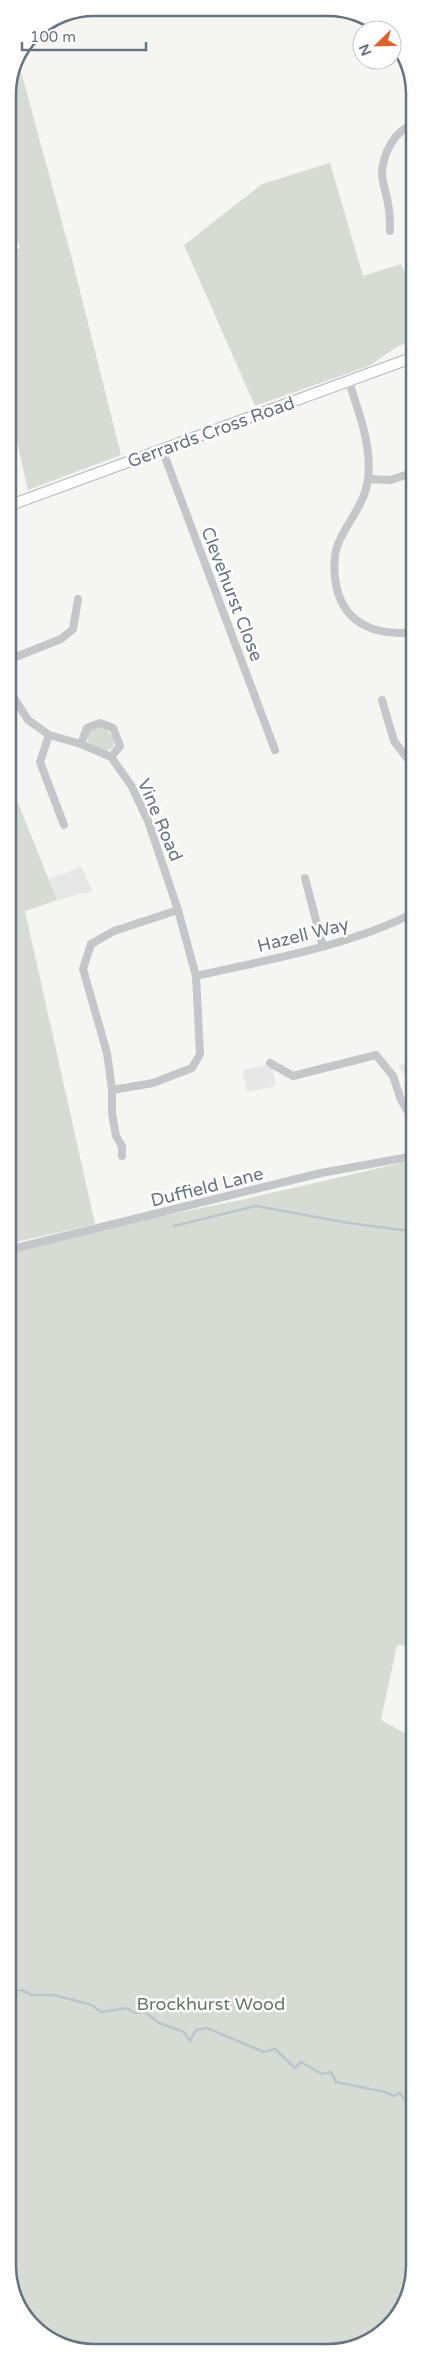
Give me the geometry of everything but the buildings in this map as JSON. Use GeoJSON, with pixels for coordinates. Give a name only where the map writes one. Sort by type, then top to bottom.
{"type":"FeatureCollection","features":[{"type":"Feature","properties":{"kind":"main road","name":"Gerrards Cross Road"},"geometry":{"type":"LineString","coordinates":[[16,503],[406,360]]}},
{"type":"Feature","properties":{"kind":"street"},"geometry":{"type":"LineString","coordinates":[[390,231],[388,205],[382,173],[387,154],[397,134],[406,126]]}},
{"type":"Feature","properties":{"kind":"street"},"geometry":{"type":"LineString","coordinates":[[349,382],[365,432],[368,479],[359,506],[338,545],[334,568],[336,591],[348,614],[368,629],[394,635],[406,633]]}},
{"type":"Feature","properties":{"kind":"street","name":"Clevehurst Close"},"geometry":{"type":"LineString","coordinates":[[162,449],[274,750]]}},
{"type":"Feature","properties":{"kind":"street"},"geometry":{"type":"LineString","coordinates":[[368,479],[391,480],[406,475]]}},
{"type":"Feature","properties":{"kind":"street"},"geometry":{"type":"LineString","coordinates":[[16,657],[61,640],[73,628],[78,599]]}},
{"type":"Feature","properties":{"kind":"street"},"geometry":{"type":"LineString","coordinates":[[382,700],[394,741],[406,757]]}},
{"type":"Feature","properties":{"kind":"street"},"geometry":{"type":"LineString","coordinates":[[16,701],[28,720],[49,735],[81,744],[111,757],[120,746],[113,728],[100,723],[87,728],[81,744]]}},
{"type":"Feature","properties":{"kind":"street"},"geometry":{"type":"LineString","coordinates":[[49,735],[40,762],[64,825]]}},
{"type":"Feature","properties":{"kind":"street","name":"Vine Road"},"geometry":{"type":"LineString","coordinates":[[111,757],[131,785],[148,821],[178,910],[196,976],[200,1054],[192,1068],[153,1083],[112,1090]]}},
{"type":"Feature","properties":{"kind":"street"},"geometry":{"type":"LineString","coordinates":[[305,878],[323,947]]}},
{"type":"Feature","properties":{"kind":"street"},"geometry":{"type":"LineString","coordinates":[[122,1156],[122,1146],[116,1136],[112,1113],[112,1090],[107,1053],[83,969],[91,944],[114,931],[178,910]]}},
{"type":"Feature","properties":{"kind":"street","name":"Hazell Way"},"geometry":{"type":"LineString","coordinates":[[196,976],[323,947],[361,936],[406,916]]}},
{"type":"Feature","properties":{"kind":"street"},"geometry":{"type":"LineString","coordinates":[[270,1064],[293,1076],[376,1055],[393,1076],[406,1108]]}},
{"type":"Feature","properties":{"kind":"street","name":"Duffield Lane"},"geometry":{"type":"LineString","coordinates":[[16,1248],[321,1173],[406,1157]]}},
{"type":"Feature","properties":{"kind":"shaded area"},"geometry":{"type":"Polygon","coordinates":[[[81,867],[92,891],[57,900],[49,879],[81,867]]]}},
{"type":"Feature","properties":{"kind":"shaded area"},"geometry":{"type":"Polygon","coordinates":[[[406,1063],[406,1073],[403,1074],[399,1065],[406,1063]]]}},
{"type":"Feature","properties":{"kind":"shaded area"},"geometry":{"type":"Polygon","coordinates":[[[272,1064],[276,1086],[247,1092],[242,1070],[272,1064]]]}},
{"type":"Feature","properties":{"kind":"green space"},"geometry":{"type":"Polygon","coordinates":[[[21,70],[73,263],[121,455],[28,490],[16,437],[16,250],[20,248],[16,237],[16,89],[21,70]]]}},
{"type":"Feature","properties":{"kind":"green space"},"geometry":{"type":"Polygon","coordinates":[[[330,163],[363,276],[401,264],[406,275],[406,344],[398,346],[369,366],[255,406],[184,245],[262,184],[330,163]]]}},
{"type":"Feature","properties":{"kind":"green space"},"geometry":{"type":"Polygon","coordinates":[[[99,727],[106,729],[115,740],[113,748],[107,751],[89,743],[87,737],[89,730],[99,727]]]}},
{"type":"Feature","properties":{"kind":"green space"},"geometry":{"type":"Polygon","coordinates":[[[16,798],[57,900],[25,911],[95,1224],[16,1242],[16,798]]]}},
{"type":"Feature","properties":{"kind":"green space","name":"Brockhurst Wood"},"geometry":{"type":"Polygon","coordinates":[[[406,1162],[406,1646],[397,1645],[381,1720],[406,1734],[406,2266],[404,2281],[400,2296],[395,2305],[375,2328],[362,2336],[338,2343],[94,2344],[79,2342],[69,2340],[51,2331],[29,2309],[19,2286],[16,2266],[16,1251],[108,1227],[241,1200],[406,1162]]]}},
{"type":"Feature","properties":{"kind":"waterway"},"geometry":{"type":"LineString","coordinates":[[174,1226],[256,1206],[349,1223],[406,1230]]}},
{"type":"Feature","properties":{"kind":"waterway"},"geometry":{"type":"LineString","coordinates":[[16,1990],[21,1990],[32,1995],[54,1995],[92,2005],[101,2012],[127,2008],[135,2013],[145,2012],[159,2023],[184,2032],[190,2041],[196,2030],[207,2028],[264,2052],[275,2049],[295,2068],[301,2062],[322,2074],[331,2072],[336,2082],[385,2092],[394,2096],[400,2093],[406,2100]]}}]}
